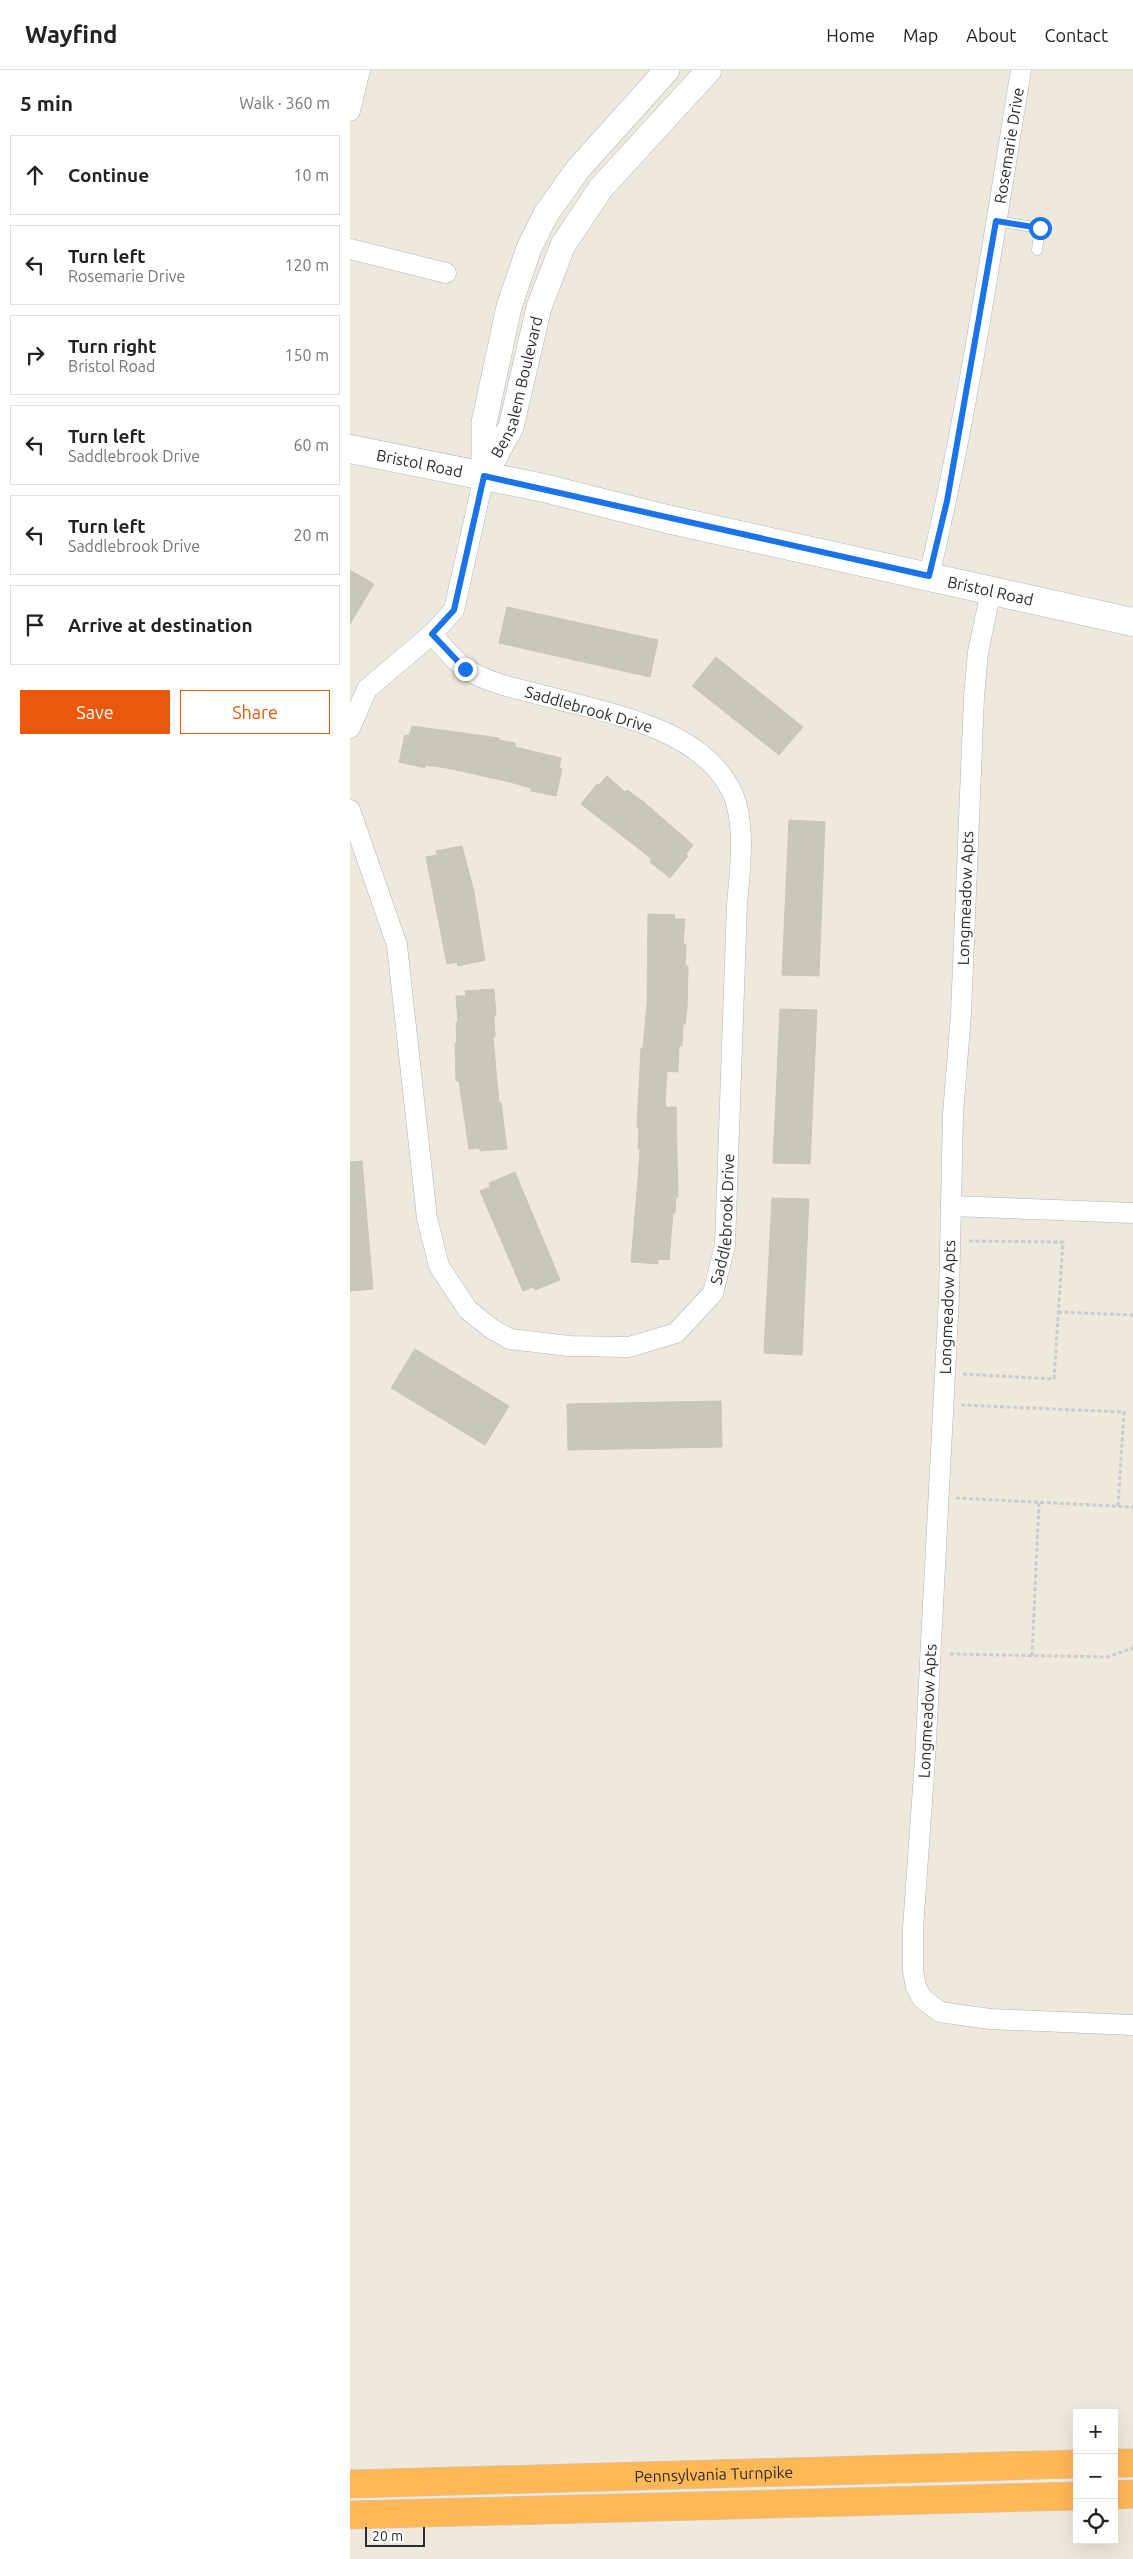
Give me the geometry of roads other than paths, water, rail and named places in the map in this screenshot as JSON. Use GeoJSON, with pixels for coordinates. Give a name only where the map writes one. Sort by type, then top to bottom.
{"type":"FeatureCollection","features":[{"type":"Feature","properties":{"kind":"highway"},"geometry":{"type":"LineString","coordinates":[[1118,2463],[1133,2462]]}},
{"type":"Feature","properties":{"kind":"highway","name":"Pennsylvania Turnpike"},"geometry":{"type":"LineString","coordinates":[[350,2484],[1073,2464]]}},
{"type":"Feature","properties":{"kind":"highway"},"geometry":{"type":"LineString","coordinates":[[1118,2495],[1133,2494]]}},
{"type":"Feature","properties":{"kind":"highway","name":"Pennsylvania Turnpike"},"geometry":{"type":"LineString","coordinates":[[350,2515],[1073,2496]]}},
{"type":"Feature","properties":{"kind":"main road","name":"Bristol Road"},"geometry":{"type":"LineString","coordinates":[[350,449],[484,476],[1133,622]]}},
{"type":"Feature","properties":{"kind":"street"},"geometry":{"type":"LineString","coordinates":[[350,110],[360,70]]}},
{"type":"Feature","properties":{"kind":"street","name":"Bensalem Boulevard"},"geometry":{"type":"LineString","coordinates":[[484,476],[484,423],[509,306],[529,248],[546,214],[578,169],[667,70]]}},
{"type":"Feature","properties":{"kind":"street","name":"Bensalem Boulevard"},"geometry":{"type":"LineString","coordinates":[[484,476],[511,427],[539,307],[562,245],[601,188],[709,70]]}},
{"type":"Feature","properties":{"kind":"street","name":"Rosemarie Drive"},"geometry":{"type":"LineString","coordinates":[[929,576],[951,482],[1021,70]]}},
{"type":"Feature","properties":{"kind":"street"},"geometry":{"type":"LineString","coordinates":[[350,249],[446,274]]}},
{"type":"Feature","properties":{"kind":"street"},"geometry":{"type":"LineString","coordinates":[[350,728],[367,688],[432,634],[454,610],[484,476]]}},
{"type":"Feature","properties":{"kind":"street","name":"Longmeadow Apts"},"geometry":{"type":"LineString","coordinates":[[991,591],[978,652],[974,697],[961,1014],[953,1114],[945,1373],[913,1928],[913,1971],[916,1987],[922,1998],[940,2012],[990,2019],[1133,2025]]}},
{"type":"Feature","properties":{"kind":"street","name":"Saddlebrook Drive"},"geometry":{"type":"LineString","coordinates":[[350,810],[397,944],[427,1218],[439,1266],[444,1277],[468,1310],[492,1329],[510,1339],[569,1346],[629,1347],[676,1333],[713,1293],[726,1245],[737,904],[742,854],[738,817],[730,788],[703,755],[650,724],[501,684],[465,669],[432,634]]}},
{"type":"Feature","properties":{"kind":"street"},"geometry":{"type":"LineString","coordinates":[[951,1206],[1133,1213]]}},
{"type":"Feature","properties":{"kind":"lane"},"geometry":{"type":"LineString","coordinates":[[996,221],[1040,228],[1037,250]]}}]}
